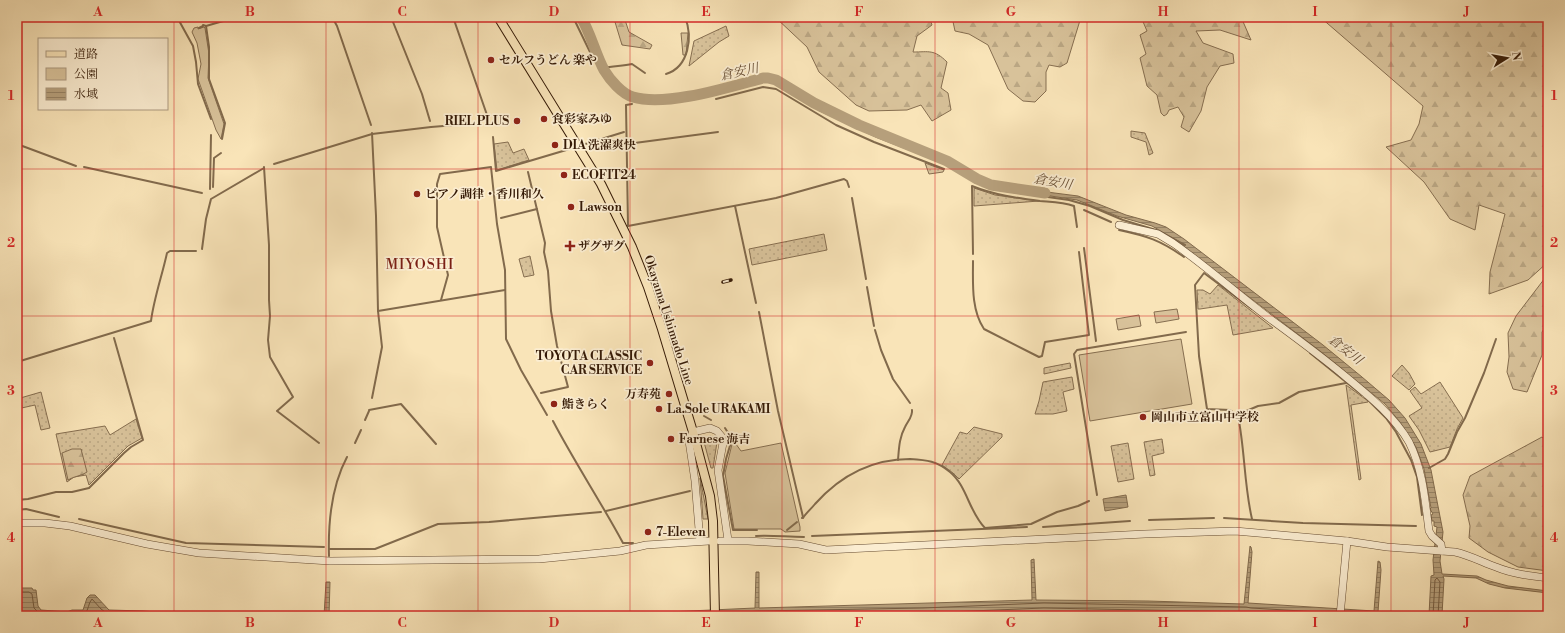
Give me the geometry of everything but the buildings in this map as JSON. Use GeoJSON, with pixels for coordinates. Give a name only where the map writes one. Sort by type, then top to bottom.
{"type":"FeatureCollection","features":[{"type":"Feature","properties":{"kind":"main road","name":"Okayama Ushimado Line"},"geometry":{"type":"LineString","coordinates":[[498,17],[601,184],[629,242],[648,287],[693,432],[710,496],[713,521],[715,616]]}},
{"type":"Feature","properties":{"kind":"street"},"geometry":{"type":"LineString","coordinates":[[1119,225],[1158,234],[1176,246],[1307,346],[1366,393],[1382,408],[1402,432],[1415,455],[1422,477],[1429,531],[1441,544],[1442,551]]}},
{"type":"Feature","properties":{"kind":"street"},"geometry":{"type":"LineString","coordinates":[[700,541],[695,481],[689,440],[693,432],[710,428],[717,431],[722,437],[723,443],[718,470],[724,541],[799,544],[826,550],[1235,531],[1465,554],[1494,567],[1522,575],[1548,578]]}},
{"type":"Feature","properties":{"kind":"street"},"geometry":{"type":"LineString","coordinates":[[17,523],[45,523],[70,526],[147,544],[199,553],[330,561],[538,559],[620,551],[646,545],[709,541]]}},
{"type":"Feature","properties":{"kind":"street"},"geometry":{"type":"LineString","coordinates":[[1340,616],[1347,541]]}},
{"type":"Feature","properties":{"kind":"green space"},"geometry":{"type":"Polygon","coordinates":[[[597,17],[609,17],[599,19],[597,17]]]}},
{"type":"Feature","properties":{"kind":"green space"},"geometry":{"type":"Polygon","coordinates":[[[609,17],[624,17],[629,32],[652,45],[650,49],[622,45],[615,22],[609,17]]]}},
{"type":"Feature","properties":{"kind":"green space"},"geometry":{"type":"Polygon","coordinates":[[[775,17],[929,17],[932,25],[917,36],[913,52],[935,53],[947,62],[941,88],[948,93],[951,110],[932,121],[921,105],[907,110],[869,111],[856,105],[819,72],[807,47],[775,17]]]}},
{"type":"Feature","properties":{"kind":"green space"},"geometry":{"type":"Polygon","coordinates":[[[952,17],[1081,17],[1067,63],[1060,67],[1049,65],[1046,72],[1046,91],[1035,102],[1023,101],[1008,89],[988,45],[969,34],[955,31],[952,17]]]}},
{"type":"Feature","properties":{"kind":"green space"},"geometry":{"type":"Polygon","coordinates":[[[1141,17],[1241,17],[1251,40],[1220,30],[1196,31],[1203,43],[1233,54],[1234,63],[1220,66],[1207,87],[1201,111],[1189,132],[1181,127],[1184,117],[1178,107],[1169,110],[1164,116],[1161,113],[1157,95],[1147,86],[1140,58],[1146,54],[1140,35],[1147,31],[1141,17]]]}},
{"type":"Feature","properties":{"kind":"green space"},"geometry":{"type":"Polygon","coordinates":[[[1320,17],[1548,17],[1548,190],[1543,196],[1548,204],[1548,236],[1546,243],[1548,248],[1548,262],[1528,280],[1489,294],[1490,272],[1505,214],[1479,205],[1475,230],[1450,219],[1424,182],[1386,147],[1411,140],[1419,124],[1423,106],[1320,17]]]}},
{"type":"Feature","properties":{"kind":"green space"},"geometry":{"type":"Polygon","coordinates":[[[726,26],[729,36],[689,66],[694,41],[726,26]]]}},
{"type":"Feature","properties":{"kind":"green space"},"geometry":{"type":"Polygon","coordinates":[[[198,27],[198,29],[205,28],[209,54],[208,78],[224,124],[221,139],[216,130],[198,79],[201,64],[197,43],[192,32],[194,28],[198,27]]]}},
{"type":"Feature","properties":{"kind":"green space"},"geometry":{"type":"Polygon","coordinates":[[[681,33],[688,33],[686,55],[683,55],[681,33]]]}},
{"type":"Feature","properties":{"kind":"green space"},"geometry":{"type":"Polygon","coordinates":[[[1131,131],[1145,133],[1153,153],[1149,155],[1146,142],[1131,137],[1131,131]]]}},
{"type":"Feature","properties":{"kind":"green space"},"geometry":{"type":"Polygon","coordinates":[[[508,142],[513,153],[524,149],[529,160],[497,170],[494,144],[508,142]]]}},
{"type":"Feature","properties":{"kind":"green space"},"geometry":{"type":"Polygon","coordinates":[[[925,163],[944,170],[943,172],[929,174],[925,163]]]}},
{"type":"Feature","properties":{"kind":"green space"},"geometry":{"type":"Polygon","coordinates":[[[974,188],[995,195],[1039,201],[974,206],[974,188]]]}},
{"type":"Feature","properties":{"kind":"green space"},"geometry":{"type":"Polygon","coordinates":[[[824,234],[827,250],[752,265],[749,249],[824,234]]]}},
{"type":"Feature","properties":{"kind":"green space"},"geometry":{"type":"Polygon","coordinates":[[[530,256],[534,275],[524,277],[519,259],[530,256]]]}},
{"type":"Feature","properties":{"kind":"green space"},"geometry":{"type":"Polygon","coordinates":[[[1548,274],[1548,323],[1542,332],[1542,355],[1527,392],[1513,389],[1507,372],[1509,357],[1508,333],[1516,316],[1548,274]]]}},
{"type":"Feature","properties":{"kind":"green space"},"geometry":{"type":"Polygon","coordinates":[[[1218,285],[1273,328],[1233,335],[1227,305],[1198,309],[1197,290],[1203,290],[1210,294],[1218,285]]]}},
{"type":"Feature","properties":{"kind":"green space"},"geometry":{"type":"Polygon","coordinates":[[[1177,309],[1179,319],[1156,323],[1154,312],[1177,309]]]}},
{"type":"Feature","properties":{"kind":"green space"},"geometry":{"type":"Polygon","coordinates":[[[1139,315],[1141,326],[1118,330],[1116,319],[1139,315]]]}},
{"type":"Feature","properties":{"kind":"green space"},"geometry":{"type":"Polygon","coordinates":[[[1181,339],[1192,404],[1090,421],[1079,355],[1181,339]]]}},
{"type":"Feature","properties":{"kind":"green space"},"geometry":{"type":"Polygon","coordinates":[[[1070,363],[1071,368],[1044,374],[1044,368],[1070,363]]]}},
{"type":"Feature","properties":{"kind":"green space"},"geometry":{"type":"Polygon","coordinates":[[[1402,365],[1409,373],[1415,384],[1409,390],[1392,376],[1402,365]]]}},
{"type":"Feature","properties":{"kind":"green space"},"geometry":{"type":"Polygon","coordinates":[[[1072,377],[1074,389],[1063,392],[1067,411],[1053,414],[1035,414],[1043,382],[1072,377]]]}},
{"type":"Feature","properties":{"kind":"green space"},"geometry":{"type":"Polygon","coordinates":[[[1440,382],[1463,418],[1450,447],[1430,452],[1419,430],[1409,416],[1422,408],[1410,391],[1415,387],[1421,394],[1440,382]]]}},
{"type":"Feature","properties":{"kind":"green space"},"geometry":{"type":"Polygon","coordinates":[[[1346,385],[1368,401],[1351,405],[1361,479],[1359,480],[1346,385]]]}},
{"type":"Feature","properties":{"kind":"green space"},"geometry":{"type":"Polygon","coordinates":[[[41,392],[50,428],[41,430],[35,405],[17,409],[17,399],[41,392]]]}},
{"type":"Feature","properties":{"kind":"green space"},"geometry":{"type":"Polygon","coordinates":[[[136,419],[142,438],[128,446],[89,485],[86,475],[74,477],[67,482],[56,434],[105,426],[110,435],[136,419]],[[81,449],[68,480],[74,476],[84,474],[81,449]]]}},
{"type":"Feature","properties":{"kind":"green space"},"geometry":{"type":"Polygon","coordinates":[[[974,427],[1002,434],[1002,437],[959,479],[942,465],[960,432],[967,434],[974,427]]]}},
{"type":"Feature","properties":{"kind":"green space"},"geometry":{"type":"Polygon","coordinates":[[[710,436],[716,438],[717,442],[713,468],[711,468],[704,442],[710,436]]]}},
{"type":"Feature","properties":{"kind":"green space"},"geometry":{"type":"Polygon","coordinates":[[[1542,437],[1548,443],[1548,571],[1518,567],[1488,552],[1469,538],[1470,526],[1463,495],[1470,476],[1542,437]]]}},
{"type":"Feature","properties":{"kind":"green space"},"geometry":{"type":"Polygon","coordinates":[[[1162,439],[1164,453],[1152,456],[1155,475],[1150,476],[1144,442],[1162,439]]]}},
{"type":"Feature","properties":{"kind":"green space"},"geometry":{"type":"Polygon","coordinates":[[[733,440],[741,451],[781,443],[800,531],[785,532],[781,529],[734,529],[725,473],[733,440]]]}},
{"type":"Feature","properties":{"kind":"green space"},"geometry":{"type":"Polygon","coordinates":[[[1128,443],[1134,479],[1118,482],[1111,446],[1128,443]]]}},
{"type":"Feature","properties":{"kind":"green space"},"geometry":{"type":"Polygon","coordinates":[[[72,449],[81,449],[87,472],[68,480],[62,453],[72,449]]]}},
{"type":"Feature","properties":{"kind":"green space"},"geometry":{"type":"Polygon","coordinates":[[[700,478],[708,519],[703,519],[700,478]]]}},
{"type":"Feature","properties":{"kind":"water"},"geometry":{"type":"Polygon","coordinates":[[[1031,190],[1078,196],[1126,215],[1166,227],[1184,239],[1323,345],[1389,400],[1405,418],[1421,444],[1431,470],[1443,532],[1440,561],[1442,574],[1477,576],[1508,586],[1548,591],[1548,593],[1505,588],[1489,584],[1476,578],[1443,576],[1442,615],[1447,616],[580,616],[755,608],[756,572],[759,572],[759,608],[1032,600],[1031,560],[1034,559],[1036,600],[1244,604],[1250,546],[1252,552],[1248,603],[1374,611],[1378,561],[1380,562],[1381,570],[1378,612],[1429,615],[1431,576],[1434,575],[1433,560],[1437,527],[1434,526],[1434,521],[1432,521],[1431,515],[1433,514],[1430,509],[1424,469],[1416,447],[1400,422],[1385,404],[1320,351],[1186,249],[1180,242],[1152,226],[1117,216],[1077,200],[1031,193],[1031,190]]]}},
{"type":"Feature","properties":{"kind":"water"},"geometry":{"type":"Polygon","coordinates":[[[1126,495],[1128,507],[1105,511],[1103,499],[1126,495]]]}},
{"type":"Feature","properties":{"kind":"water"},"geometry":{"type":"Polygon","coordinates":[[[326,582],[330,582],[329,616],[324,616],[326,582]]]}},
{"type":"Feature","properties":{"kind":"water"},"geometry":{"type":"Polygon","coordinates":[[[17,588],[32,588],[33,590],[36,590],[38,606],[41,610],[67,612],[72,610],[83,610],[87,598],[90,595],[95,595],[109,610],[207,616],[17,616],[17,588]]]}},
{"type":"Feature","properties":{"kind":"waterway"},"geometry":{"type":"LineString","coordinates":[[177,17],[193,46],[198,84],[211,119]]}},
{"type":"Feature","properties":{"kind":"waterway"},"geometry":{"type":"LineString","coordinates":[[199,17],[201,21]]}},
{"type":"Feature","properties":{"kind":"waterway"},"geometry":{"type":"LineString","coordinates":[[206,26],[237,17]]}},
{"type":"Feature","properties":{"kind":"waterway"},"geometry":{"type":"LineString","coordinates":[[332,17],[337,26],[371,125]]}},
{"type":"Feature","properties":{"kind":"waterway"},"geometry":{"type":"LineString","coordinates":[[391,17],[422,94],[430,121]]}},
{"type":"Feature","properties":{"kind":"waterway"},"geometry":{"type":"LineString","coordinates":[[453,17],[487,115]]}},
{"type":"Feature","properties":{"kind":"waterway"},"geometry":{"type":"LineString","coordinates":[[573,17],[590,52]]}},
{"type":"Feature","properties":{"kind":"waterway","name":"倉安川"},"geometry":{"type":"LineString","coordinates":[[581,17],[588,30],[604,70],[621,90],[633,97],[662,100],[680,98],[768,78],[776,80],[814,103],[859,125],[947,161],[977,179],[991,185],[1045,193]]}},
{"type":"Feature","properties":{"kind":"waterway"},"geometry":{"type":"LineString","coordinates":[[666,74],[680,65],[687,50],[689,33],[685,17]]}},
{"type":"Feature","properties":{"kind":"waterway"},"geometry":{"type":"LineString","coordinates":[[203,25],[206,26],[209,47],[209,79],[225,123],[222,139]]}},
{"type":"Feature","properties":{"kind":"waterway"},"geometry":{"type":"LineString","coordinates":[[199,28],[203,26]]}},
{"type":"Feature","properties":{"kind":"waterway"},"geometry":{"type":"LineString","coordinates":[[604,68],[632,64],[645,73]]}},
{"type":"Feature","properties":{"kind":"waterway","name":"倉安川"},"geometry":{"type":"LineString","coordinates":[[647,100],[647,103],[673,101],[773,81],[819,110],[877,137],[944,163],[984,186],[999,190],[1069,200],[1090,206],[1123,220],[1156,230],[1185,245]]}},
{"type":"Feature","properties":{"kind":"waterway"},"geometry":{"type":"LineString","coordinates":[[716,99],[763,87],[776,89],[836,125],[874,142],[944,169]]}},
{"type":"Feature","properties":{"kind":"waterway"},"geometry":{"type":"LineString","coordinates":[[632,104],[626,105],[628,226],[776,198],[844,179],[847,181],[849,187]]}},
{"type":"Feature","properties":{"kind":"waterway"},"geometry":{"type":"LineString","coordinates":[[274,164],[372,134],[468,124]]}},
{"type":"Feature","properties":{"kind":"waterway"},"geometry":{"type":"LineString","coordinates":[[582,145],[624,132]]}},
{"type":"Feature","properties":{"kind":"waterway"},"geometry":{"type":"LineString","coordinates":[[627,144],[718,132]]}},
{"type":"Feature","properties":{"kind":"waterway"},"geometry":{"type":"LineString","coordinates":[[372,133],[376,216],[378,311],[382,347],[372,398]]}},
{"type":"Feature","properties":{"kind":"waterway"},"geometry":{"type":"LineString","coordinates":[[210,189],[211,135]]}},
{"type":"Feature","properties":{"kind":"waterway"},"geometry":{"type":"LineString","coordinates":[[493,137],[496,171],[573,148]]}},
{"type":"Feature","properties":{"kind":"waterway"},"geometry":{"type":"LineString","coordinates":[[17,144],[76,166]]}},
{"type":"Feature","properties":{"kind":"waterway"},"geometry":{"type":"LineString","coordinates":[[213,187],[214,158],[221,153]]}},
{"type":"Feature","properties":{"kind":"waterway"},"geometry":{"type":"LineString","coordinates":[[84,167],[202,193]]}},
{"type":"Feature","properties":{"kind":"waterway"},"geometry":{"type":"LineString","coordinates":[[264,167],[269,245],[270,316],[268,340],[270,357],[293,397],[277,411],[319,443]]}},
{"type":"Feature","properties":{"kind":"waterway"},"geometry":{"type":"LineString","coordinates":[[441,300],[448,275],[437,227],[437,184],[440,174],[491,167],[497,224],[505,270],[506,339],[521,370],[547,415]]}},
{"type":"Feature","properties":{"kind":"waterway"},"geometry":{"type":"LineString","coordinates":[[202,249],[206,219],[211,199],[264,168]]}},
{"type":"Feature","properties":{"kind":"waterway"},"geometry":{"type":"LineString","coordinates":[[528,172],[545,243],[544,252],[548,271],[551,311],[557,346],[568,387],[541,393]]}},
{"type":"Feature","properties":{"kind":"waterway"},"geometry":{"type":"LineString","coordinates":[[973,254],[972,186],[1006,196],[1062,203],[1074,206],[1077,227]]}},
{"type":"Feature","properties":{"kind":"waterway"},"geometry":{"type":"LineString","coordinates":[[852,198],[866,279]]}},
{"type":"Feature","properties":{"kind":"waterway"},"geometry":{"type":"LineString","coordinates":[[735,206],[756,303]]}},
{"type":"Feature","properties":{"kind":"waterway"},"geometry":{"type":"LineString","coordinates":[[501,218],[537,209]]}},
{"type":"Feature","properties":{"kind":"waterway"},"geometry":{"type":"LineString","coordinates":[[1084,210],[1111,222]]}},
{"type":"Feature","properties":{"kind":"waterway"},"geometry":{"type":"LineString","coordinates":[[1119,230],[1153,239],[1168,246],[1184,257]]}},
{"type":"Feature","properties":{"kind":"waterway"},"geometry":{"type":"LineString","coordinates":[[1084,248],[1096,341]]}},
{"type":"Feature","properties":{"kind":"waterway"},"geometry":{"type":"LineString","coordinates":[[17,362],[151,321],[167,253],[170,251],[196,251]]}},
{"type":"Feature","properties":{"kind":"waterway"},"geometry":{"type":"LineString","coordinates":[[973,261],[975,305],[980,322],[984,329],[1039,357],[1042,356],[1045,342],[1089,335],[1079,252]]}},
{"type":"Feature","properties":{"kind":"waterway"},"geometry":{"type":"LineString","coordinates":[[1252,309],[1204,273],[1195,285],[1199,356],[1207,409],[1230,410],[1238,416],[1247,493],[1252,519]]}},
{"type":"Feature","properties":{"kind":"waterway"},"geometry":{"type":"LineString","coordinates":[[867,287],[874,326]]}},
{"type":"Feature","properties":{"kind":"waterway"},"geometry":{"type":"LineString","coordinates":[[378,311],[505,290]]}},
{"type":"Feature","properties":{"kind":"waterway"},"geometry":{"type":"LineString","coordinates":[[759,312],[778,411],[802,518]]}},
{"type":"Feature","properties":{"kind":"waterway"},"geometry":{"type":"LineString","coordinates":[[875,330],[881,350],[893,379],[910,403]]}},
{"type":"Feature","properties":{"kind":"waterway"},"geometry":{"type":"LineString","coordinates":[[1097,495],[1074,354],[1077,350],[1186,332]]}},
{"type":"Feature","properties":{"kind":"waterway"},"geometry":{"type":"LineString","coordinates":[[17,500],[28,499],[56,492],[72,492],[89,488],[124,453],[143,440],[114,338]]}},
{"type":"Feature","properties":{"kind":"waterway"},"geometry":{"type":"LineString","coordinates":[[1429,468],[1445,459],[1448,454],[1484,373],[1496,339]]}},
{"type":"Feature","properties":{"kind":"waterway"},"geometry":{"type":"LineString","coordinates":[[1310,353],[1362,395]]}},
{"type":"Feature","properties":{"kind":"waterway"},"geometry":{"type":"LineString","coordinates":[[1237,415],[1258,406],[1279,403],[1299,392],[1346,383]]}},
{"type":"Feature","properties":{"kind":"waterway"},"geometry":{"type":"LineString","coordinates":[[1366,398],[1386,418],[1396,432],[1411,460],[1417,477],[1422,515]]}},
{"type":"Feature","properties":{"kind":"waterway"},"geometry":{"type":"LineString","coordinates":[[369,410],[401,404],[436,444]]}},
{"type":"Feature","properties":{"kind":"waterway"},"geometry":{"type":"LineString","coordinates":[[898,460],[902,435],[911,416],[912,410]]}},
{"type":"Feature","properties":{"kind":"waterway"},"geometry":{"type":"LineString","coordinates":[[365,420],[369,411]]}},
{"type":"Feature","properties":{"kind":"waterway"},"geometry":{"type":"LineString","coordinates":[[704,416],[711,420]]}},
{"type":"Feature","properties":{"kind":"waterway"},"geometry":{"type":"LineString","coordinates":[[553,421],[623,543],[633,543]]}},
{"type":"Feature","properties":{"kind":"waterway"},"geometry":{"type":"LineString","coordinates":[[725,428],[732,439],[723,476],[733,530],[757,530]]}},
{"type":"Feature","properties":{"kind":"waterway"},"geometry":{"type":"LineString","coordinates":[[355,443],[361,430]]}},
{"type":"Feature","properties":{"kind":"waterway"},"geometry":{"type":"LineString","coordinates":[[329,556],[330,518],[334,493],[337,480],[347,457]]}},
{"type":"Feature","properties":{"kind":"waterway"},"geometry":{"type":"LineString","coordinates":[[803,518],[825,494],[846,477],[883,462],[910,459],[936,463],[950,472],[960,484],[975,514],[985,528],[1031,524],[1057,512],[1089,501]]}},
{"type":"Feature","properties":{"kind":"waterway"},"geometry":{"type":"LineString","coordinates":[[606,511],[690,491]]}},
{"type":"Feature","properties":{"kind":"waterway"},"geometry":{"type":"LineString","coordinates":[[17,510],[26,509],[59,517]]}},
{"type":"Feature","properties":{"kind":"waterway"},"geometry":{"type":"LineString","coordinates":[[329,549],[375,549],[438,524],[489,522],[601,512]]}},
{"type":"Feature","properties":{"kind":"waterway"},"geometry":{"type":"LineString","coordinates":[[1149,520],[1214,518]]}},
{"type":"Feature","properties":{"kind":"waterway"},"geometry":{"type":"LineString","coordinates":[[1224,518],[1303,523],[1416,526]]}},
{"type":"Feature","properties":{"kind":"waterway"},"geometry":{"type":"LineString","coordinates":[[79,519],[186,543],[324,547]]}},
{"type":"Feature","properties":{"kind":"waterway"},"geometry":{"type":"LineString","coordinates":[[1043,527],[1130,521]]}},
{"type":"Feature","properties":{"kind":"waterway"},"geometry":{"type":"LineString","coordinates":[[787,530],[797,522]]}},
{"type":"Feature","properties":{"kind":"waterway"},"geometry":{"type":"LineString","coordinates":[[812,536],[1027,527]]}},
{"type":"Feature","properties":{"kind":"waterway"},"geometry":{"type":"LineString","coordinates":[[756,536],[804,537]]}},
{"type":"Feature","properties":{"kind":"railway"},"geometry":{"type":"LineString","coordinates":[[723,282],[731,280]]}},
{"type":"Feature","properties":{"kind":"place","name":"セルフうどん 楽や"},"geometry":{"type":"Point","coordinates":[491,60]}},
{"type":"Feature","properties":{"kind":"place","name":"食彩家みゆ"},"geometry":{"type":"Point","coordinates":[544,119]}},
{"type":"Feature","properties":{"kind":"place","name":"RIEL PLUS"},"geometry":{"type":"Point","coordinates":[517,121]}},
{"type":"Feature","properties":{"kind":"place","name":"DIA 洗濯爽快"},"geometry":{"type":"Point","coordinates":[555,145]}},
{"type":"Feature","properties":{"kind":"place","name":"ECOFIT24"},"geometry":{"type":"Point","coordinates":[564,175]}},
{"type":"Feature","properties":{"kind":"place","name":"ピアノ調律・香川和久"},"geometry":{"type":"Point","coordinates":[417,194]}},
{"type":"Feature","properties":{"kind":"place","name":"Lawson"},"geometry":{"type":"Point","coordinates":[571,207]}},
{"type":"Feature","properties":{"kind":"place","name":"ザグザグ"},"geometry":{"type":"Point","coordinates":[570,246]}},
{"type":"Feature","properties":{"kind":"place","name":"TOYOTA CLASSIC CAR SERVICE"},"geometry":{"type":"Point","coordinates":[650,363]}},
{"type":"Feature","properties":{"kind":"place","name":"万寿苑"},"geometry":{"type":"Point","coordinates":[669,394]}},
{"type":"Feature","properties":{"kind":"place","name":"鮨きらく"},"geometry":{"type":"Point","coordinates":[554,404]}},
{"type":"Feature","properties":{"kind":"place","name":"La.Sole URAKAMI"},"geometry":{"type":"Point","coordinates":[659,409]}},
{"type":"Feature","properties":{"kind":"place","name":"岡山市立富山中学校"},"geometry":{"type":"Point","coordinates":[1143,417]}},
{"type":"Feature","properties":{"kind":"place","name":"Farnese 海吉"},"geometry":{"type":"Point","coordinates":[671,439]}},
{"type":"Feature","properties":{"kind":"place","name":"7-Eleven"},"geometry":{"type":"Point","coordinates":[648,532]}},
{"type":"Feature","properties":{"kind":"district","name":"MIYOSHI"},"geometry":{"type":"Point","coordinates":[420,264]}}]}
